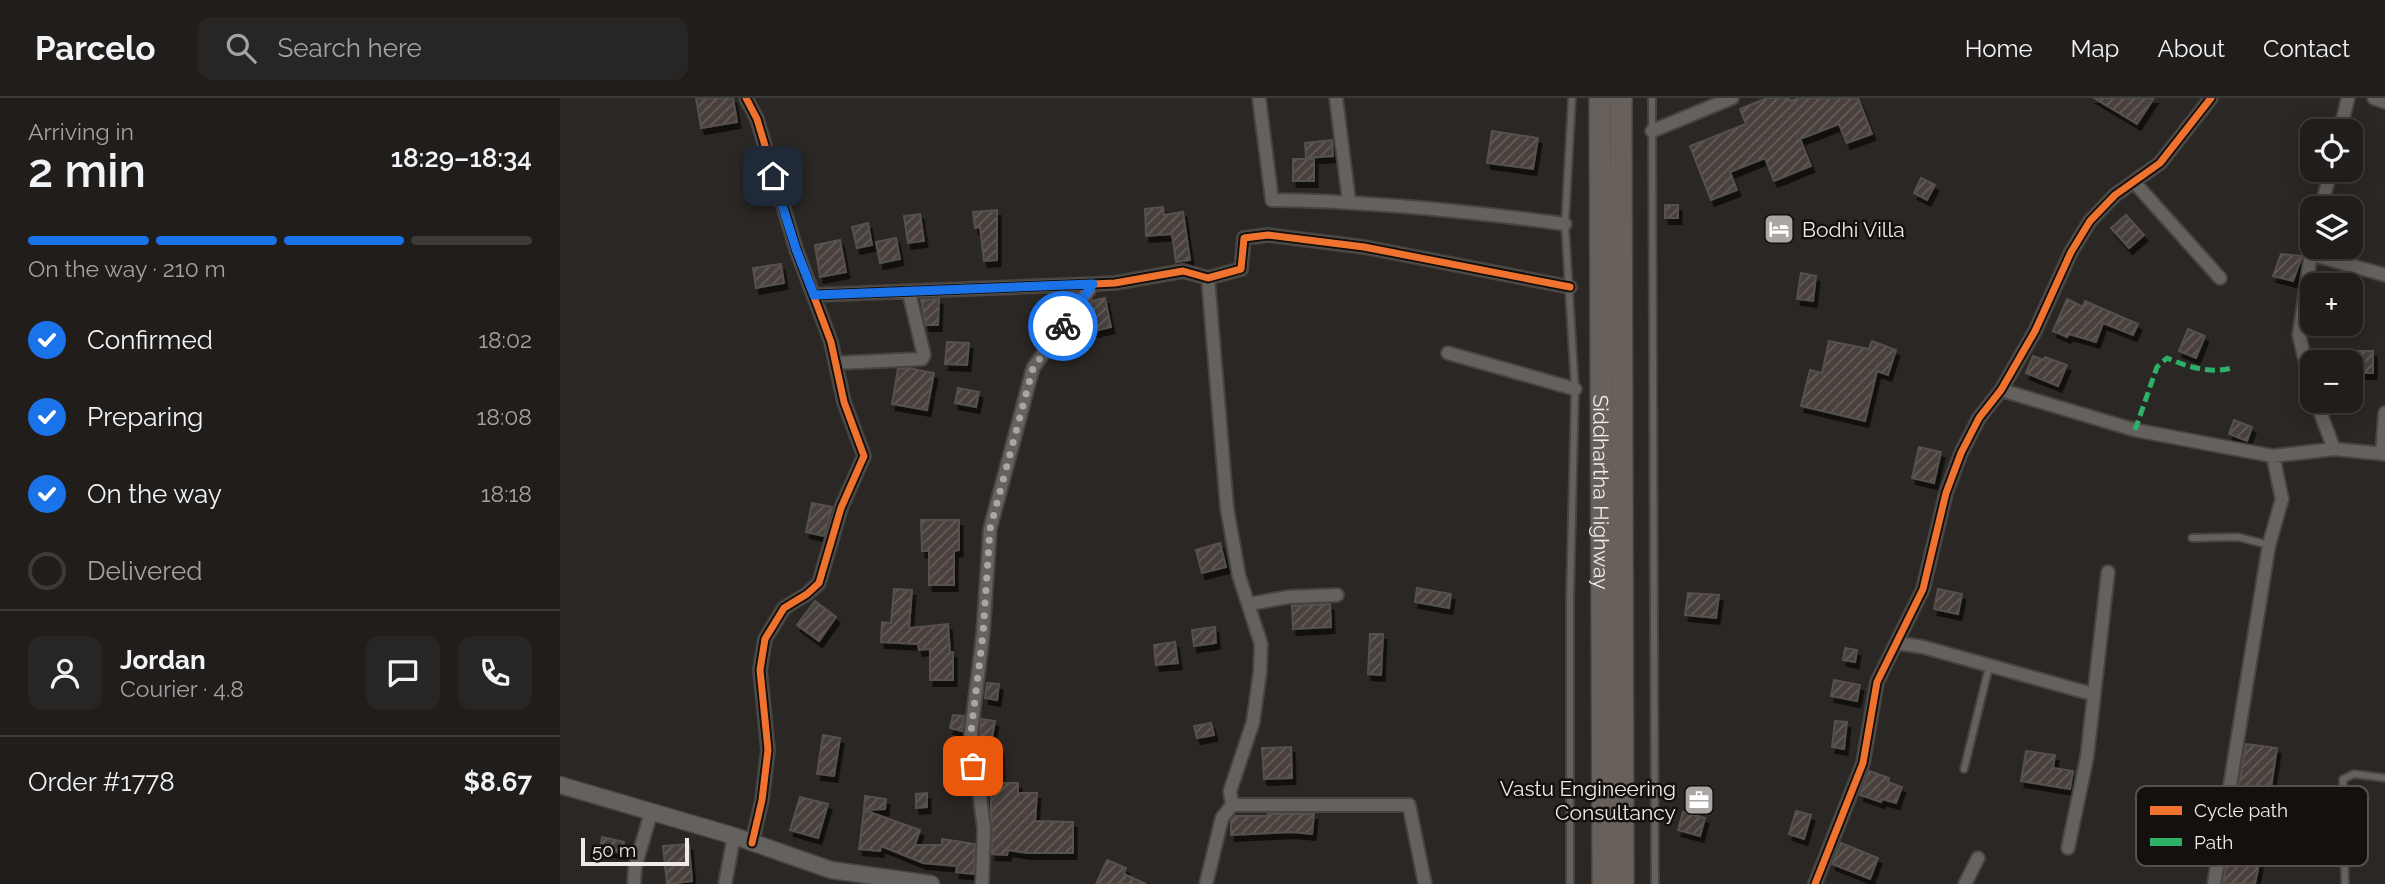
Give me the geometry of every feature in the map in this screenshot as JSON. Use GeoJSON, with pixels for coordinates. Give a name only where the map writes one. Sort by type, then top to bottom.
{"type":"FeatureCollection","features":[{"type":"Feature","properties":{"kind":"highway","name":"Siddhartha Highway"},"geometry":{"type":"LineString","coordinates":[[1600,98],[1603,884]]}},
{"type":"Feature","properties":{"kind":"highway","name":"Siddhartha Highway"},"geometry":{"type":"LineString","coordinates":[[1621,98],[1623,884]]}},
{"type":"Feature","properties":{"kind":"street"},"geometry":{"type":"LineString","coordinates":[[746,98],[757,119],[796,249],[836,363],[844,402],[864,456],[841,508],[819,583],[784,608],[765,639],[760,670],[768,750],[762,800],[752,843]]}},
{"type":"Feature","properties":{"kind":"street"},"geometry":{"type":"LineString","coordinates":[[1259,98],[1272,200],[1349,201],[1462,210],[1565,224]]}},
{"type":"Feature","properties":{"kind":"street"},"geometry":{"type":"LineString","coordinates":[[1336,98],[1349,201]]}},
{"type":"Feature","properties":{"kind":"street"},"geometry":{"type":"LineString","coordinates":[[1652,131],[1732,98]]}},
{"type":"Feature","properties":{"kind":"street"},"geometry":{"type":"LineString","coordinates":[[1815,884],[1863,763],[1877,682],[1923,589],[1946,493],[1961,453],[1979,418],[2001,390],[2035,331],[2071,252],[2090,221],[2115,195],[2160,163],[2211,98]]}},
{"type":"Feature","properties":{"kind":"street"},"geometry":{"type":"LineString","coordinates":[[2343,119],[2348,98]]}},
{"type":"Feature","properties":{"kind":"street"},"geometry":{"type":"LineString","coordinates":[[2374,98],[2385,102]]}},
{"type":"Feature","properties":{"kind":"street"},"geometry":{"type":"LineString","coordinates":[[2134,181],[2220,278]]}},
{"type":"Feature","properties":{"kind":"street"},"geometry":{"type":"LineString","coordinates":[[814,295],[1093,284],[1183,271],[1208,278],[1241,270],[1244,238],[1268,235],[1364,247],[1570,288]]}},
{"type":"Feature","properties":{"kind":"street"},"geometry":{"type":"LineString","coordinates":[[2303,350],[2299,335],[2310,259]]}},
{"type":"Feature","properties":{"kind":"street"},"geometry":{"type":"LineString","coordinates":[[2338,259],[2385,275]]}},
{"type":"Feature","properties":{"kind":"street"},"geometry":{"type":"LineString","coordinates":[[1206,884],[1222,818],[1232,805],[1230,790],[1252,722],[1260,672],[1261,644],[1239,576],[1227,508],[1208,278]]}},
{"type":"Feature","properties":{"kind":"street"},"geometry":{"type":"LineString","coordinates":[[982,884],[984,829],[972,758],[971,732],[983,634],[990,529],[1033,368],[1093,284]]}},
{"type":"Feature","properties":{"kind":"street"},"geometry":{"type":"LineString","coordinates":[[836,363],[922,359],[924,355],[909,293]]}},
{"type":"Feature","properties":{"kind":"street"},"geometry":{"type":"LineString","coordinates":[[1448,353],[1575,389]]}},
{"type":"Feature","properties":{"kind":"street"},"geometry":{"type":"LineString","coordinates":[[2001,390],[2135,429],[2273,456],[2334,449],[2383,454],[2385,413]]}},
{"type":"Feature","properties":{"kind":"street"},"geometry":{"type":"LineString","coordinates":[[2320,413],[2334,449]]}},
{"type":"Feature","properties":{"kind":"street"},"geometry":{"type":"LineString","coordinates":[[2230,786],[2269,545],[2282,499],[2273,456]]}},
{"type":"Feature","properties":{"kind":"street"},"geometry":{"type":"LineString","coordinates":[[2068,848],[2087,757],[2092,694],[2108,572]]}},
{"type":"Feature","properties":{"kind":"street"},"geometry":{"type":"LineString","coordinates":[[1249,604],[1289,597],[1336,595]]}},
{"type":"Feature","properties":{"kind":"street"},"geometry":{"type":"LineString","coordinates":[[1897,643],[2092,694]]}},
{"type":"Feature","properties":{"kind":"street"},"geometry":{"type":"LineString","coordinates":[[560,785],[734,836],[857,879],[931,884]]}},
{"type":"Feature","properties":{"kind":"street"},"geometry":{"type":"LineString","coordinates":[[1232,805],[1409,806],[1425,884]]}},
{"type":"Feature","properties":{"kind":"street"},"geometry":{"type":"LineString","coordinates":[[634,884],[635,867],[651,813]]}},
{"type":"Feature","properties":{"kind":"street"},"geometry":{"type":"LineString","coordinates":[[724,884],[734,836]]}},
{"type":"Feature","properties":{"kind":"street"},"geometry":{"type":"LineString","coordinates":[[1965,884],[1978,859]]}},
{"type":"Feature","properties":{"kind":"street"},"geometry":{"type":"LineString","coordinates":[[2214,884],[2217,866]]}},
{"type":"Feature","properties":{"kind":"lane"},"geometry":{"type":"LineString","coordinates":[[1570,884],[1570,600],[1575,389],[1565,224],[1572,98]]}},
{"type":"Feature","properties":{"kind":"lane"},"geometry":{"type":"LineString","coordinates":[[1652,98],[1655,884]]}},
{"type":"Feature","properties":{"kind":"lane"},"geometry":{"type":"LineString","coordinates":[[2192,538],[2238,537],[2269,545]]}},
{"type":"Feature","properties":{"kind":"lane"},"geometry":{"type":"LineString","coordinates":[[1964,769],[1989,667]]}},
{"type":"Feature","properties":{"kind":"lane"},"geometry":{"type":"LineString","coordinates":[[2343,786],[2343,779],[2354,774],[2385,778]]}},
{"type":"Feature","properties":{"kind":"lane"},"geometry":{"type":"LineString","coordinates":[[2345,866],[2345,884]]}},
{"type":"Feature","properties":{"kind":"building"},"geometry":{"type":"Polygon","coordinates":[[[696,98],[733,98],[737,122],[701,128],[696,98]]]}},
{"type":"Feature","properties":{"kind":"building"},"geometry":{"type":"Polygon","coordinates":[[[1767,98],[1789,98],[1790,101],[1799,98],[1858,98],[1872,134],[1847,143],[1839,124],[1800,139],[1811,166],[1774,181],[1765,158],[1730,172],[1737,190],[1711,200],[1690,146],[1746,124],[1740,109],[1767,98]]]}},
{"type":"Feature","properties":{"kind":"building"},"geometry":{"type":"Polygon","coordinates":[[[2094,98],[2154,98],[2137,124],[2094,98]]]}},
{"type":"Feature","properties":{"kind":"building"},"geometry":{"type":"Polygon","coordinates":[[[1492,131],[1538,138],[1533,169],[1487,163],[1492,131]]]}},
{"type":"Feature","properties":{"kind":"building"},"geometry":{"type":"Polygon","coordinates":[[[1332,140],[1333,156],[1306,158],[1305,143],[1332,140]]]}},
{"type":"Feature","properties":{"kind":"building"},"geometry":{"type":"Polygon","coordinates":[[[1293,159],[1314,159],[1314,181],[1293,181],[1293,159]]]}},
{"type":"Feature","properties":{"kind":"building"},"geometry":{"type":"Polygon","coordinates":[[[1921,178],[1935,185],[1927,200],[1914,193],[1921,178]]]}},
{"type":"Feature","properties":{"kind":"building"},"geometry":{"type":"Polygon","coordinates":[[[1665,205],[1678,205],[1678,218],[1665,218],[1665,205]]]}},
{"type":"Feature","properties":{"kind":"building"},"geometry":{"type":"Polygon","coordinates":[[[1163,207],[1164,215],[1183,212],[1190,260],[1176,262],[1172,234],[1146,236],[1145,209],[1163,207]]]}},
{"type":"Feature","properties":{"kind":"building"},"geometry":{"type":"Polygon","coordinates":[[[997,210],[997,260],[984,261],[980,227],[975,228],[973,212],[997,210]]]}},
{"type":"Feature","properties":{"kind":"building"},"geometry":{"type":"Polygon","coordinates":[[[920,214],[924,241],[908,243],[904,216],[920,214]]]}},
{"type":"Feature","properties":{"kind":"building"},"geometry":{"type":"Polygon","coordinates":[[[2126,215],[2144,235],[2129,248],[2111,228],[2126,215]]]}},
{"type":"Feature","properties":{"kind":"building"},"geometry":{"type":"Polygon","coordinates":[[[868,223],[872,245],[857,248],[852,227],[868,223]]]}},
{"type":"Feature","properties":{"kind":"building"},"geometry":{"type":"Polygon","coordinates":[[[896,238],[900,259],[880,263],[876,242],[896,238]]]}},
{"type":"Feature","properties":{"kind":"building"},"geometry":{"type":"Polygon","coordinates":[[[840,240],[846,272],[820,277],[815,245],[840,240]]]}},
{"type":"Feature","properties":{"kind":"building"},"geometry":{"type":"Polygon","coordinates":[[[2281,254],[2300,256],[2293,281],[2273,276],[2281,254]]]}},
{"type":"Feature","properties":{"kind":"building"},"geometry":{"type":"Polygon","coordinates":[[[781,264],[784,283],[756,288],[753,268],[781,264]]]}},
{"type":"Feature","properties":{"kind":"building"},"geometry":{"type":"Polygon","coordinates":[[[1801,273],[1816,276],[1813,301],[1797,299],[1801,273]]]}},
{"type":"Feature","properties":{"kind":"building"},"geometry":{"type":"Polygon","coordinates":[[[1105,298],[1111,327],[1094,331],[1089,305],[1092,301],[1105,298]]]}},
{"type":"Feature","properties":{"kind":"building"},"geometry":{"type":"Polygon","coordinates":[[[939,299],[938,325],[926,325],[921,300],[939,299]]]}},
{"type":"Feature","properties":{"kind":"building"},"geometry":{"type":"Polygon","coordinates":[[[2067,299],[2083,307],[2085,301],[2138,324],[2133,335],[2103,323],[2096,342],[2069,334],[2067,337],[2053,331],[2067,299]]]}},
{"type":"Feature","properties":{"kind":"building"},"geometry":{"type":"Polygon","coordinates":[[[2188,329],[2205,336],[2196,358],[2179,351],[2188,329]]]}},
{"type":"Feature","properties":{"kind":"building"},"geometry":{"type":"Polygon","coordinates":[[[1829,341],[1869,349],[1872,341],[1896,350],[1888,375],[1877,371],[1865,421],[1801,406],[1810,370],[1822,373],[1829,341]]]}},
{"type":"Feature","properties":{"kind":"building"},"geometry":{"type":"Polygon","coordinates":[[[947,342],[969,343],[967,365],[945,364],[947,342]]]}},
{"type":"Feature","properties":{"kind":"building"},"geometry":{"type":"Polygon","coordinates":[[[2363,351],[2373,351],[2373,373],[2363,373],[2363,351]]]}},
{"type":"Feature","properties":{"kind":"building"},"geometry":{"type":"Polygon","coordinates":[[[2033,356],[2044,360],[2045,357],[2067,365],[2058,386],[2026,373],[2033,356]]]}},
{"type":"Feature","properties":{"kind":"building"},"geometry":{"type":"Polygon","coordinates":[[[898,369],[934,373],[927,410],[892,404],[898,369]]]}},
{"type":"Feature","properties":{"kind":"building"},"geometry":{"type":"Polygon","coordinates":[[[958,388],[979,392],[976,407],[955,403],[958,388]]]}},
{"type":"Feature","properties":{"kind":"building"},"geometry":{"type":"Polygon","coordinates":[[[2234,420],[2252,427],[2247,441],[2229,434],[2234,420]]]}},
{"type":"Feature","properties":{"kind":"building"},"geometry":{"type":"Polygon","coordinates":[[[1919,447],[1941,452],[1934,483],[1912,478],[1919,447]]]}},
{"type":"Feature","properties":{"kind":"building"},"geometry":{"type":"Polygon","coordinates":[[[812,503],[832,507],[824,536],[806,532],[812,503]]]}},
{"type":"Feature","properties":{"kind":"building"},"geometry":{"type":"Polygon","coordinates":[[[921,520],[959,520],[959,550],[954,551],[954,585],[929,585],[929,551],[922,551],[921,520]]]}},
{"type":"Feature","properties":{"kind":"building"},"geometry":{"type":"Polygon","coordinates":[[[1220,543],[1226,567],[1202,573],[1196,550],[1220,543]]]}},
{"type":"Feature","properties":{"kind":"building"},"geometry":{"type":"Polygon","coordinates":[[[1417,588],[1451,594],[1449,608],[1415,602],[1417,588]]]}},
{"type":"Feature","properties":{"kind":"building"},"geometry":{"type":"Polygon","coordinates":[[[894,589],[912,590],[909,628],[948,624],[950,652],[953,652],[953,680],[930,680],[930,649],[919,650],[918,644],[881,642],[882,622],[891,623],[894,589]]]}},
{"type":"Feature","properties":{"kind":"building"},"geometry":{"type":"Polygon","coordinates":[[[1938,589],[1962,594],[1958,614],[1934,609],[1938,589]]]}},
{"type":"Feature","properties":{"kind":"building"},"geometry":{"type":"Polygon","coordinates":[[[1688,593],[1719,595],[1716,618],[1685,615],[1688,593]]]}},
{"type":"Feature","properties":{"kind":"building"},"geometry":{"type":"Polygon","coordinates":[[[815,601],[836,617],[819,641],[797,625],[815,601]]]}},
{"type":"Feature","properties":{"kind":"building"},"geometry":{"type":"Polygon","coordinates":[[[1330,604],[1331,627],[1293,629],[1292,606],[1330,604]]]}},
{"type":"Feature","properties":{"kind":"building"},"geometry":{"type":"Polygon","coordinates":[[[1215,627],[1216,643],[1194,646],[1192,630],[1215,627]]]}},
{"type":"Feature","properties":{"kind":"building"},"geometry":{"type":"Polygon","coordinates":[[[1370,634],[1383,634],[1381,675],[1368,674],[1370,634]]]}},
{"type":"Feature","properties":{"kind":"building"},"geometry":{"type":"Polygon","coordinates":[[[1175,642],[1178,663],[1156,665],[1154,645],[1175,642]]]}},
{"type":"Feature","properties":{"kind":"building"},"geometry":{"type":"Polygon","coordinates":[[[1845,648],[1857,650],[1855,662],[1843,660],[1845,648]]]}},
{"type":"Feature","properties":{"kind":"building"},"geometry":{"type":"Polygon","coordinates":[[[1834,680],[1860,685],[1857,701],[1831,696],[1834,680]]]}},
{"type":"Feature","properties":{"kind":"building"},"geometry":{"type":"Polygon","coordinates":[[[987,683],[999,684],[997,700],[985,698],[987,683]]]}},
{"type":"Feature","properties":{"kind":"building"},"geometry":{"type":"Polygon","coordinates":[[[953,715],[964,716],[962,731],[950,728],[953,715]]]}},
{"type":"Feature","properties":{"kind":"building"},"geometry":{"type":"Polygon","coordinates":[[[981,719],[995,721],[990,748],[1000,748],[1001,783],[1018,783],[1018,793],[1037,793],[1035,821],[1073,822],[1073,853],[1027,853],[1008,850],[1007,855],[992,854],[990,764],[983,764],[980,749],[981,719]]]}},
{"type":"Feature","properties":{"kind":"building"},"geometry":{"type":"Polygon","coordinates":[[[1835,721],[1847,722],[1844,749],[1832,747],[1835,721]]]}},
{"type":"Feature","properties":{"kind":"building"},"geometry":{"type":"Polygon","coordinates":[[[1211,723],[1214,735],[1197,738],[1194,726],[1211,723]]]}},
{"type":"Feature","properties":{"kind":"building"},"geometry":{"type":"Polygon","coordinates":[[[823,735],[840,738],[834,776],[817,774],[823,735]]]}},
{"type":"Feature","properties":{"kind":"building"},"geometry":{"type":"Polygon","coordinates":[[[2246,744],[2277,748],[2271,786],[2239,786],[2246,744]]]}},
{"type":"Feature","properties":{"kind":"building"},"geometry":{"type":"Polygon","coordinates":[[[1291,747],[1292,778],[1264,779],[1262,748],[1291,747]]]}},
{"type":"Feature","properties":{"kind":"building"},"geometry":{"type":"Polygon","coordinates":[[[2026,751],[2055,755],[2053,768],[2073,771],[2070,789],[2021,781],[2026,751]]]}},
{"type":"Feature","properties":{"kind":"building"},"geometry":{"type":"Polygon","coordinates":[[[1869,771],[1889,778],[1888,782],[1902,787],[1896,803],[1882,799],[1881,802],[1860,795],[1869,771]]]}},
{"type":"Feature","properties":{"kind":"building"},"geometry":{"type":"Polygon","coordinates":[[[927,793],[927,807],[916,808],[916,794],[927,793]]]}},
{"type":"Feature","properties":{"kind":"building"},"geometry":{"type":"Polygon","coordinates":[[[865,796],[886,799],[885,809],[864,810],[865,796]]]}},
{"type":"Feature","properties":{"kind":"building"},"geometry":{"type":"Polygon","coordinates":[[[800,797],[828,804],[818,838],[790,830],[800,797]]]}},
{"type":"Feature","properties":{"kind":"building"},"geometry":{"type":"Polygon","coordinates":[[[864,810],[920,830],[915,845],[942,845],[942,839],[975,844],[974,874],[956,872],[957,866],[923,863],[881,846],[880,851],[859,849],[864,810]]]}},
{"type":"Feature","properties":{"kind":"building"},"geometry":{"type":"Polygon","coordinates":[[[1796,811],[1811,815],[1804,839],[1789,834],[1796,811]]]}},
{"type":"Feature","properties":{"kind":"building"},"geometry":{"type":"Polygon","coordinates":[[[1683,812],[1705,818],[1700,836],[1678,830],[1683,812]]]}},
{"type":"Feature","properties":{"kind":"building"},"geometry":{"type":"Polygon","coordinates":[[[1314,814],[1312,834],[1291,832],[1231,835],[1231,821],[1235,816],[1314,814]]]}},
{"type":"Feature","properties":{"kind":"building"},"geometry":{"type":"Polygon","coordinates":[[[602,837],[624,842],[622,853],[600,849],[602,837]]]}},
{"type":"Feature","properties":{"kind":"building"},"geometry":{"type":"Polygon","coordinates":[[[1841,843],[1878,858],[1870,879],[1832,864],[1841,843]]]}},
{"type":"Feature","properties":{"kind":"building"},"geometry":{"type":"Polygon","coordinates":[[[689,844],[692,881],[667,884],[663,846],[689,844]]]}},
{"type":"Feature","properties":{"kind":"building"},"geometry":{"type":"Polygon","coordinates":[[[1107,860],[1126,868],[1124,874],[1146,884],[1096,884],[1107,860]]]}},
{"type":"Feature","properties":{"kind":"building"},"geometry":{"type":"Polygon","coordinates":[[[2226,866],[2258,866],[2255,884],[2223,884],[2226,866]]]}},
{"type":"Feature","properties":{"kind":"marked path"},"geometry":{"type":"LineString","coordinates":[[2135,430],[2157,367],[2167,358],[2199,369],[2232,368]]}},
{"type":"Feature","properties":{"kind":"cycle path"},"geometry":{"type":"LineString","coordinates":[[746,98],[757,119],[796,249],[831,342],[844,402],[864,456],[841,508],[819,583],[784,608],[765,639],[760,670],[768,750],[762,800],[752,843]]}},
{"type":"Feature","properties":{"kind":"cycle path"},"geometry":{"type":"LineString","coordinates":[[1815,884],[1863,763],[1877,682],[1923,589],[1946,493],[1961,453],[1979,418],[2001,390],[2035,331],[2071,252],[2090,221],[2115,195],[2160,163],[2211,98]]}},
{"type":"Feature","properties":{"kind":"cycle path"},"geometry":{"type":"LineString","coordinates":[[814,295],[1115,283],[1183,271],[1208,278],[1241,269],[1244,238],[1268,235],[1364,247],[1570,287]]}},
{"type":"Feature","properties":{"kind":"way so far"},"geometry":{"type":"LineString","coordinates":[[973,766],[971,732],[983,634],[990,529],[1033,368],[1063,326]]}},
{"type":"Feature","properties":{"kind":"place","name":"Bodhi Villa"},"geometry":{"type":"Point","coordinates":[1779,229]}},
{"type":"Feature","properties":{"kind":"place","name":"Vastu Engineering Consultancy"},"geometry":{"type":"Point","coordinates":[1699,800]}},
{"type":"Feature","properties":{"kind":"route"},"geometry":{"type":"LineString","coordinates":[[773,176],[814,295],[1093,284],[1063,326]]}}]}
